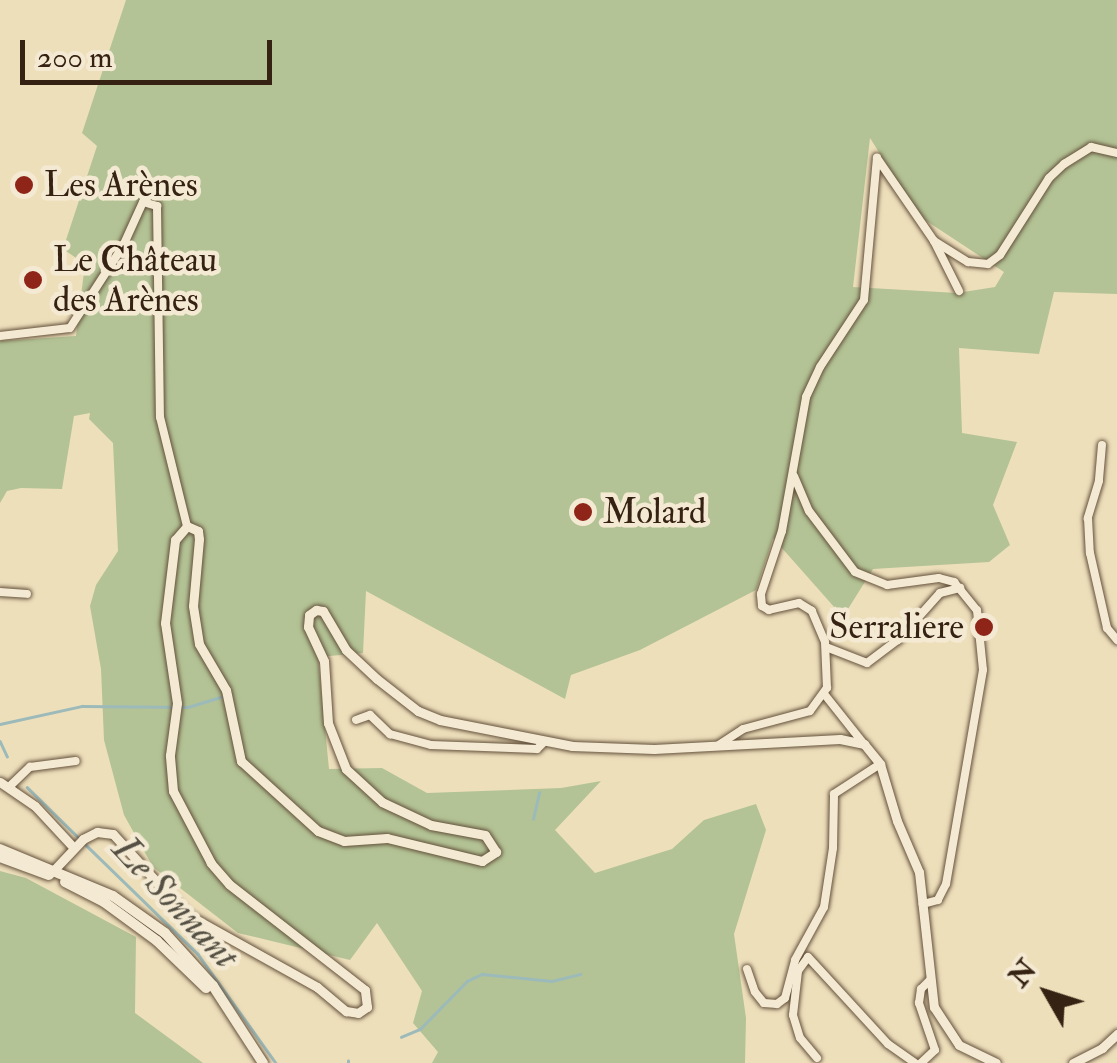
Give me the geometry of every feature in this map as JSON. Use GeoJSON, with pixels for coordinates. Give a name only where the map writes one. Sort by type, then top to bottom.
{"type":"FeatureCollection","features":[{"type":"Feature","properties":{"kind":"main road"},"geometry":{"type":"LineString","coordinates":[[0,849],[113,896],[164,933],[204,974],[263,1063]]}},
{"type":"Feature","properties":{"kind":"main road"},"geometry":{"type":"LineString","coordinates":[[0,858],[51,873]]}},
{"type":"Feature","properties":{"kind":"street"},"geometry":{"type":"LineString","coordinates":[[934,242],[968,262],[988,264],[1000,255],[1049,178],[1064,164],[1091,147],[1117,153]]}},
{"type":"Feature","properties":{"kind":"street"},"geometry":{"type":"LineString","coordinates":[[959,291],[934,242],[877,158],[864,300],[815,377],[799,425],[782,530],[761,594],[762,606],[769,610],[806,605],[820,622],[826,647],[825,695],[880,764],[896,821],[919,872],[930,980],[942,1026],[958,1045],[996,1063]]}},
{"type":"Feature","properties":{"kind":"street"},"geometry":{"type":"LineString","coordinates":[[0,336],[70,328],[124,246],[143,202],[156,206],[160,417],[188,526],[198,532],[200,539],[193,606],[198,644],[228,696],[241,761],[318,831],[344,841],[387,838],[482,861],[496,852],[486,836],[413,817],[367,792],[346,770],[328,724],[328,676],[308,627],[309,615],[323,611],[346,650],[418,711],[543,743],[628,748],[840,739],[864,744]]}},
{"type":"Feature","properties":{"kind":"street"},"geometry":{"type":"LineString","coordinates":[[1102,445],[1099,482],[1088,518],[1090,553],[1107,628],[1117,640]]}},
{"type":"Feature","properties":{"kind":"street"},"geometry":{"type":"LineString","coordinates":[[792,474],[809,511],[855,572],[887,585],[939,578],[960,588],[976,610],[983,670],[946,884],[938,900],[923,904]]}},
{"type":"Feature","properties":{"kind":"street"},"geometry":{"type":"LineString","coordinates":[[51,873],[79,843],[97,832],[113,834],[186,914],[318,987],[346,1010],[358,1013],[367,1007],[364,990],[252,906],[211,862],[173,791],[170,755],[177,707],[165,623],[175,540],[188,526]]}},
{"type":"Feature","properties":{"kind":"street"},"geometry":{"type":"LineString","coordinates":[[826,647],[867,663],[898,640],[940,593],[960,588]]}},
{"type":"Feature","properties":{"kind":"street"},"geometry":{"type":"LineString","coordinates":[[0,592],[27,594]]}},
{"type":"Feature","properties":{"kind":"street"},"geometry":{"type":"LineString","coordinates":[[718,746],[744,729],[810,712],[825,695]]}},
{"type":"Feature","properties":{"kind":"street"},"geometry":{"type":"LineString","coordinates":[[356,720],[370,715],[390,734],[431,745],[537,749],[543,743]]}},
{"type":"Feature","properties":{"kind":"street"},"geometry":{"type":"LineString","coordinates":[[76,761],[30,766],[4,784],[79,843]]}},
{"type":"Feature","properties":{"kind":"street"},"geometry":{"type":"LineString","coordinates":[[747,969],[755,992],[764,1003],[777,1004],[785,998],[794,960],[824,907],[834,833],[834,794],[880,764]]}},
{"type":"Feature","properties":{"kind":"street"},"geometry":{"type":"LineString","coordinates":[[66,879],[79,843]]}},
{"type":"Feature","properties":{"kind":"street"},"geometry":{"type":"LineString","coordinates":[[817,1058],[800,1038],[793,1015],[798,972],[808,958],[888,1044],[918,1063],[935,1050],[919,1003],[921,989],[930,980]]}},
{"type":"Feature","properties":{"kind":"street"},"geometry":{"type":"LineString","coordinates":[[1073,1063],[1102,1048],[1117,1034]]}},
{"type":"Feature","properties":{"kind":"green space"},"geometry":{"type":"Polygon","coordinates":[[[126,0],[1117,0],[1117,294],[1054,292],[1039,354],[959,348],[962,433],[1017,442],[993,505],[1010,545],[989,562],[873,569],[843,617],[773,538],[756,590],[640,650],[571,675],[565,699],[366,591],[363,653],[318,657],[329,769],[382,768],[427,793],[561,788],[601,781],[555,830],[595,873],[672,849],[704,820],[756,804],[766,830],[734,934],[746,1018],[745,1063],[432,1063],[438,1052],[413,1023],[422,991],[377,923],[350,960],[238,933],[153,867],[124,815],[104,740],[101,669],[90,606],[96,585],[118,551],[113,443],[89,419],[90,413],[74,416],[62,489],[7,491],[0,503],[0,341],[76,336],[85,264],[63,249],[97,146],[82,133],[126,0]],[[870,138],[853,287],[957,293],[995,287],[1004,272],[919,216],[870,138]]]}},
{"type":"Feature","properties":{"kind":"green space"},"geometry":{"type":"Polygon","coordinates":[[[0,871],[26,878],[136,937],[135,1013],[203,1063],[0,1063],[0,871]]]}},
{"type":"Feature","properties":{"kind":"waterway"},"geometry":{"type":"LineString","coordinates":[[0,724],[82,706],[188,707],[223,696]]}},
{"type":"Feature","properties":{"kind":"waterway","name":"Le Sonnant"},"geometry":{"type":"LineString","coordinates":[[0,741],[7,756]]}},
{"type":"Feature","properties":{"kind":"waterway","name":"Le Sonnant"},"geometry":{"type":"LineString","coordinates":[[27,787],[78,837]]}},
{"type":"Feature","properties":{"kind":"waterway"},"geometry":{"type":"LineString","coordinates":[[533,819],[539,793]]}},
{"type":"Feature","properties":{"kind":"waterway","name":"Le Sonnant"},"geometry":{"type":"LineString","coordinates":[[84,843],[198,954],[276,1063]]}},
{"type":"Feature","properties":{"kind":"waterway"},"geometry":{"type":"LineString","coordinates":[[401,1037],[420,1029],[467,981],[482,974],[552,981],[580,974]]}},
{"type":"Feature","properties":{"kind":"place","name":"Les Arènes"},"geometry":{"type":"Point","coordinates":[24,185]}},
{"type":"Feature","properties":{"kind":"place","name":"Le Château des Arènes"},"geometry":{"type":"Point","coordinates":[33,280]}},
{"type":"Feature","properties":{"kind":"place","name":"Molard"},"geometry":{"type":"Point","coordinates":[583,512]}},
{"type":"Feature","properties":{"kind":"place","name":"Serraliere"},"geometry":{"type":"Point","coordinates":[984,627]}}]}
